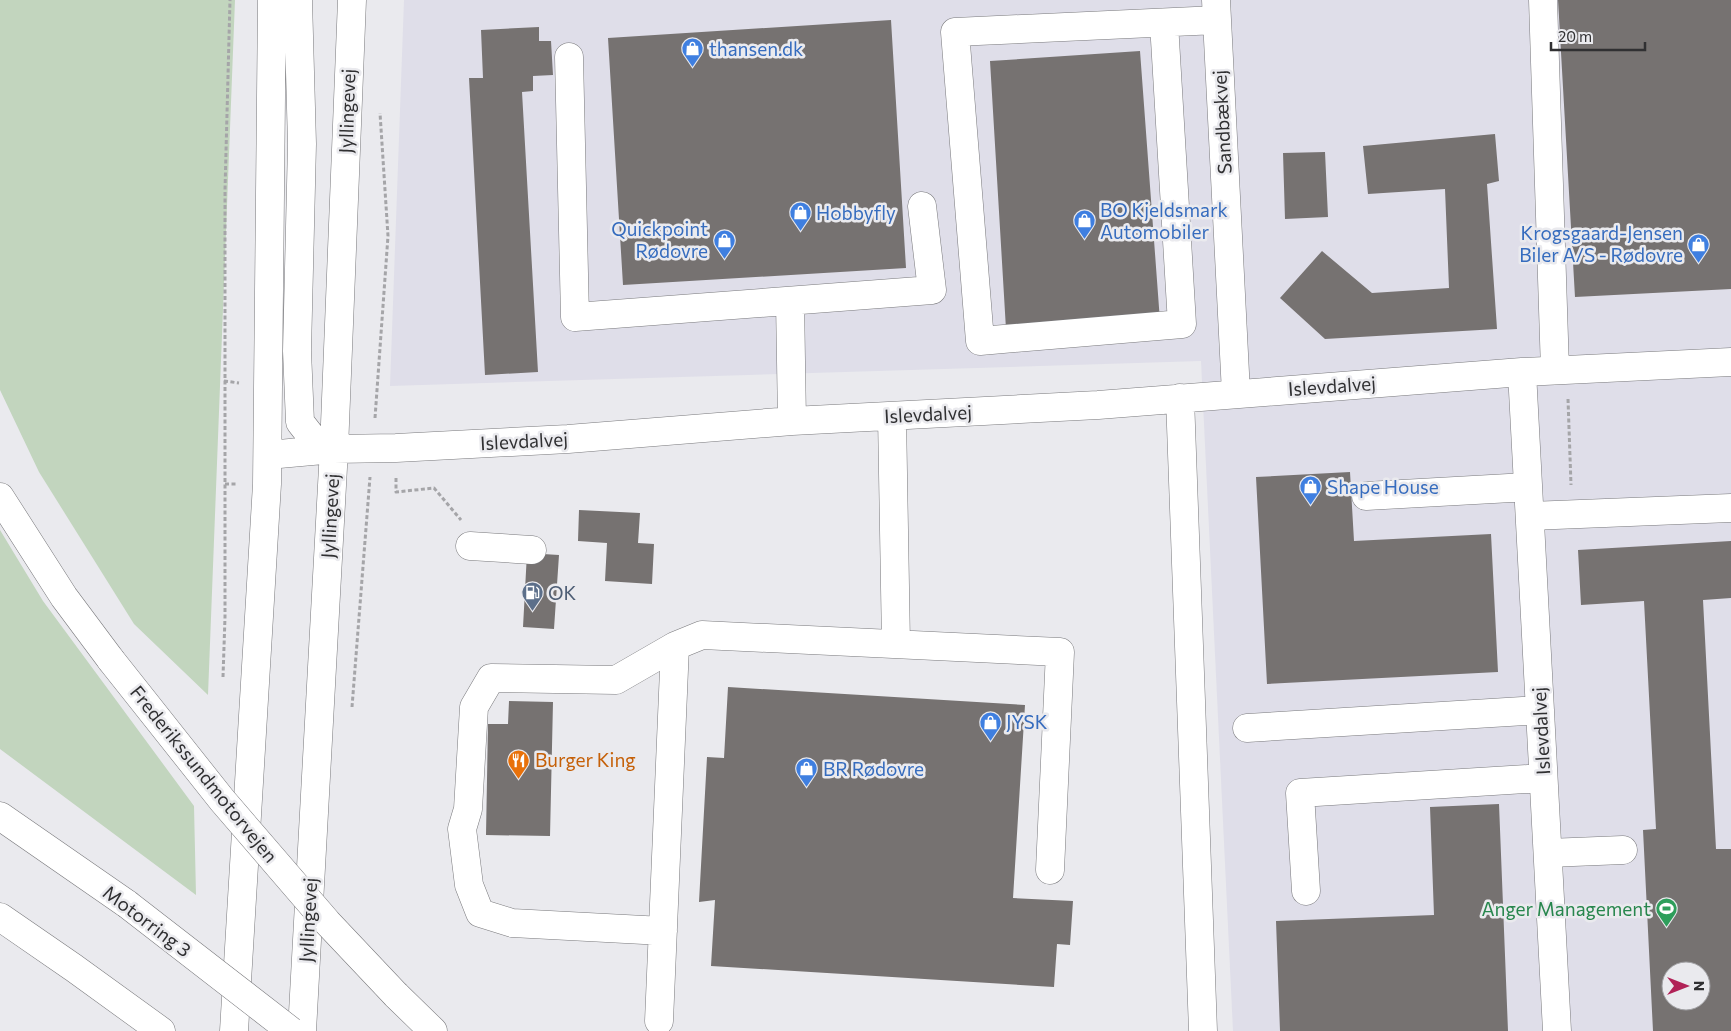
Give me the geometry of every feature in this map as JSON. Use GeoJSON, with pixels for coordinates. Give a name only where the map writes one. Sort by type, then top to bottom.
{"type":"FeatureCollection","features":[{"type":"Feature","properties":{"kind":"main road"},"geometry":{"type":"LineString","coordinates":[[234,1031],[268,456],[267,366],[272,0]]}},
{"type":"Feature","properties":{"kind":"main road"},"geometry":{"type":"LineString","coordinates":[[298,0],[302,144],[298,351],[300,422],[314,440],[334,449]]}},
{"type":"Feature","properties":{"kind":"main road","name":"Jyllingevej"},"geometry":{"type":"LineString","coordinates":[[302,1031],[334,449],[352,0]]}},
{"type":"Feature","properties":{"kind":"main road"},"geometry":{"type":"LineString","coordinates":[[1543,0],[1561,370]]}},
{"type":"Feature","properties":{"kind":"main road"},"geometry":{"type":"LineString","coordinates":[[1164,23],[1182,324],[980,341],[955,32],[1164,23],[1216,10]]}},
{"type":"Feature","properties":{"kind":"main road","name":"Sandbækvej"},"geometry":{"type":"LineString","coordinates":[[1216,10],[1236,393]]}},
{"type":"Feature","properties":{"kind":"main road"},"geometry":{"type":"LineString","coordinates":[[569,57],[575,317],[932,290],[922,206]]}},
{"type":"Feature","properties":{"kind":"main road"},"geometry":{"type":"LineString","coordinates":[[790,301],[792,421]]}},
{"type":"Feature","properties":{"kind":"main road","name":"Islevdalvej"},"geometry":{"type":"LineString","coordinates":[[268,456],[334,449],[396,448],[568,439],[792,421],[1098,405],[1522,372],[1731,362]]}},
{"type":"Feature","properties":{"kind":"main road","name":"Islevdalvej"},"geometry":{"type":"LineString","coordinates":[[1522,372],[1557,1031]]}},
{"type":"Feature","properties":{"kind":"main road"},"geometry":{"type":"LineString","coordinates":[[1180,398],[1203,1031]]}},
{"type":"Feature","properties":{"kind":"main road"},"geometry":{"type":"LineString","coordinates":[[892,416],[896,644]]}},
{"type":"Feature","properties":{"kind":"main road"},"geometry":{"type":"LineString","coordinates":[[0,477],[27,541]]}},
{"type":"Feature","properties":{"kind":"main road"},"geometry":{"type":"LineString","coordinates":[[1366,496],[1528,487]]}},
{"type":"Feature","properties":{"kind":"main road","name":"Frederikssundmotorvejen"},"geometry":{"type":"LineString","coordinates":[[0,497],[64,597],[111,660],[222,800],[327,922],[396,995],[434,1031]]}},
{"type":"Feature","properties":{"kind":"main road"},"geometry":{"type":"LineString","coordinates":[[1530,516],[1731,508]]}},
{"type":"Feature","properties":{"kind":"main road"},"geometry":{"type":"LineString","coordinates":[[470,546],[532,550]]}},
{"type":"Feature","properties":{"kind":"main road"},"geometry":{"type":"LineString","coordinates":[[663,931],[512,923],[480,913],[469,885],[462,829],[468,809],[474,707],[490,678],[616,680],[675,646],[702,635],[1060,652],[1050,870]]}},
{"type":"Feature","properties":{"kind":"main road"},"geometry":{"type":"LineString","coordinates":[[659,1021],[675,646]]}},
{"type":"Feature","properties":{"kind":"main road"},"geometry":{"type":"LineString","coordinates":[[1247,728],[1540,710]]}},
{"type":"Feature","properties":{"kind":"main road"},"geometry":{"type":"LineString","coordinates":[[1306,891],[1300,793],[1544,778]]}},
{"type":"Feature","properties":{"kind":"main road","name":"Motorring 3"},"geometry":{"type":"LineString","coordinates":[[0,816],[127,904],[291,1031]]}},
{"type":"Feature","properties":{"kind":"main road"},"geometry":{"type":"LineString","coordinates":[[1548,853],[1623,850]]}},
{"type":"Feature","properties":{"kind":"main road"},"geometry":{"type":"LineString","coordinates":[[0,917],[120,1000],[161,1031]]}},
{"type":"Feature","properties":{"kind":"path"},"geometry":{"type":"LineString","coordinates":[[223,686],[225,617],[225,190],[230,0]]}},
{"type":"Feature","properties":{"kind":"path"},"geometry":{"type":"LineString","coordinates":[[1561,370],[1572,514]]}},
{"type":"Feature","properties":{"kind":"path"},"geometry":{"type":"LineString","coordinates":[[396,448],[396,492],[434,488],[470,530],[470,546]]}},
{"type":"Feature","properties":{"kind":"shaded area"},"geometry":{"type":"Polygon","coordinates":[[[404,0],[1731,0],[1731,1031],[1233,1031],[1201,361],[390,386],[404,0]]]}},
{"type":"Feature","properties":{"kind":"green space"},"geometry":{"type":"Polygon","coordinates":[[[0,0],[235,0],[208,695],[134,624],[39,472],[0,390],[0,0]]]}},
{"type":"Feature","properties":{"kind":"green space"},"geometry":{"type":"Polygon","coordinates":[[[0,530],[43,601],[194,806],[196,895],[0,749],[0,530]]]}},
{"type":"Feature","properties":{"kind":"building"},"geometry":{"type":"Polygon","coordinates":[[[1558,0],[1731,0],[1731,289],[1575,297],[1558,0]]]}},
{"type":"Feature","properties":{"kind":"building"},"geometry":{"type":"Polygon","coordinates":[[[891,20],[906,268],[623,285],[608,38],[891,20]]]}},
{"type":"Feature","properties":{"kind":"building"},"geometry":{"type":"Polygon","coordinates":[[[539,27],[539,41],[551,41],[553,75],[533,76],[533,91],[522,92],[538,372],[485,375],[469,78],[483,78],[481,30],[539,27]]]}},
{"type":"Feature","properties":{"kind":"building"},"geometry":{"type":"Polygon","coordinates":[[[1140,51],[1160,321],[1006,329],[990,61],[1140,51]]]}},
{"type":"Feature","properties":{"kind":"building"},"geometry":{"type":"Polygon","coordinates":[[[1495,134],[1499,181],[1487,184],[1497,329],[1325,339],[1280,298],[1322,251],[1372,293],[1449,288],[1445,189],[1368,194],[1363,146],[1495,134]]]}},
{"type":"Feature","properties":{"kind":"building"},"geometry":{"type":"Polygon","coordinates":[[[1325,152],[1328,217],[1285,219],[1283,153],[1325,152]]]}},
{"type":"Feature","properties":{"kind":"building"},"geometry":{"type":"Polygon","coordinates":[[[1350,472],[1354,541],[1491,534],[1498,672],[1267,684],[1256,477],[1350,472]]]}},
{"type":"Feature","properties":{"kind":"building"},"geometry":{"type":"Polygon","coordinates":[[[579,510],[640,513],[638,543],[654,544],[652,584],[605,581],[607,543],[578,541],[579,510]]]}},
{"type":"Feature","properties":{"kind":"building"},"geometry":{"type":"Polygon","coordinates":[[[1731,541],[1731,598],[1703,600],[1716,849],[1731,849],[1731,1031],[1653,1031],[1643,830],[1656,829],[1644,601],[1581,605],[1578,550],[1731,541]]]}},
{"type":"Feature","properties":{"kind":"building"},"geometry":{"type":"Polygon","coordinates":[[[527,553],[559,555],[554,629],[523,627],[527,553]]]}},
{"type":"Feature","properties":{"kind":"building"},"geometry":{"type":"Polygon","coordinates":[[[728,687],[1025,705],[1013,898],[1073,901],[1070,945],[1057,944],[1054,987],[711,966],[715,900],[699,902],[707,757],[724,758],[728,687]]]}},
{"type":"Feature","properties":{"kind":"building","name":"Burger King"},"geometry":{"type":"Polygon","coordinates":[[[509,701],[553,702],[550,836],[486,835],[488,724],[508,724],[509,701]]]}},
{"type":"Feature","properties":{"kind":"building"},"geometry":{"type":"Polygon","coordinates":[[[1499,804],[1508,1031],[1280,1031],[1276,921],[1434,915],[1430,807],[1499,804]]]}},
{"type":"Feature","properties":{"kind":"place","name":"thansen.dk"},"geometry":{"type":"Point","coordinates":[693,68]}},
{"type":"Feature","properties":{"kind":"place","name":"Hobbyfly"},"geometry":{"type":"Point","coordinates":[800,232]}},
{"type":"Feature","properties":{"kind":"place","name":"BO Kjeldsmark Automobiler"},"geometry":{"type":"Point","coordinates":[1084,240]}},
{"type":"Feature","properties":{"kind":"place","name":"Quickpoint Rødovre"},"geometry":{"type":"Point","coordinates":[724,259]}},
{"type":"Feature","properties":{"kind":"place","name":"Krogsgaard-Jensen Biler A/S - Rødovre"},"geometry":{"type":"Point","coordinates":[1699,263]}},
{"type":"Feature","properties":{"kind":"place","name":"Shape House"},"geometry":{"type":"Point","coordinates":[1311,506]}},
{"type":"Feature","properties":{"kind":"place","name":"OK"},"geometry":{"type":"Point","coordinates":[532,612]}},
{"type":"Feature","properties":{"kind":"place","name":"JYSK"},"geometry":{"type":"Point","coordinates":[990,741]}},
{"type":"Feature","properties":{"kind":"place","name":"Burger King"},"geometry":{"type":"Point","coordinates":[519,779]}},
{"type":"Feature","properties":{"kind":"place","name":"BR Rødovre"},"geometry":{"type":"Point","coordinates":[807,788]}},
{"type":"Feature","properties":{"kind":"place","name":"Anger Management"},"geometry":{"type":"Point","coordinates":[1667,928]}}]}
